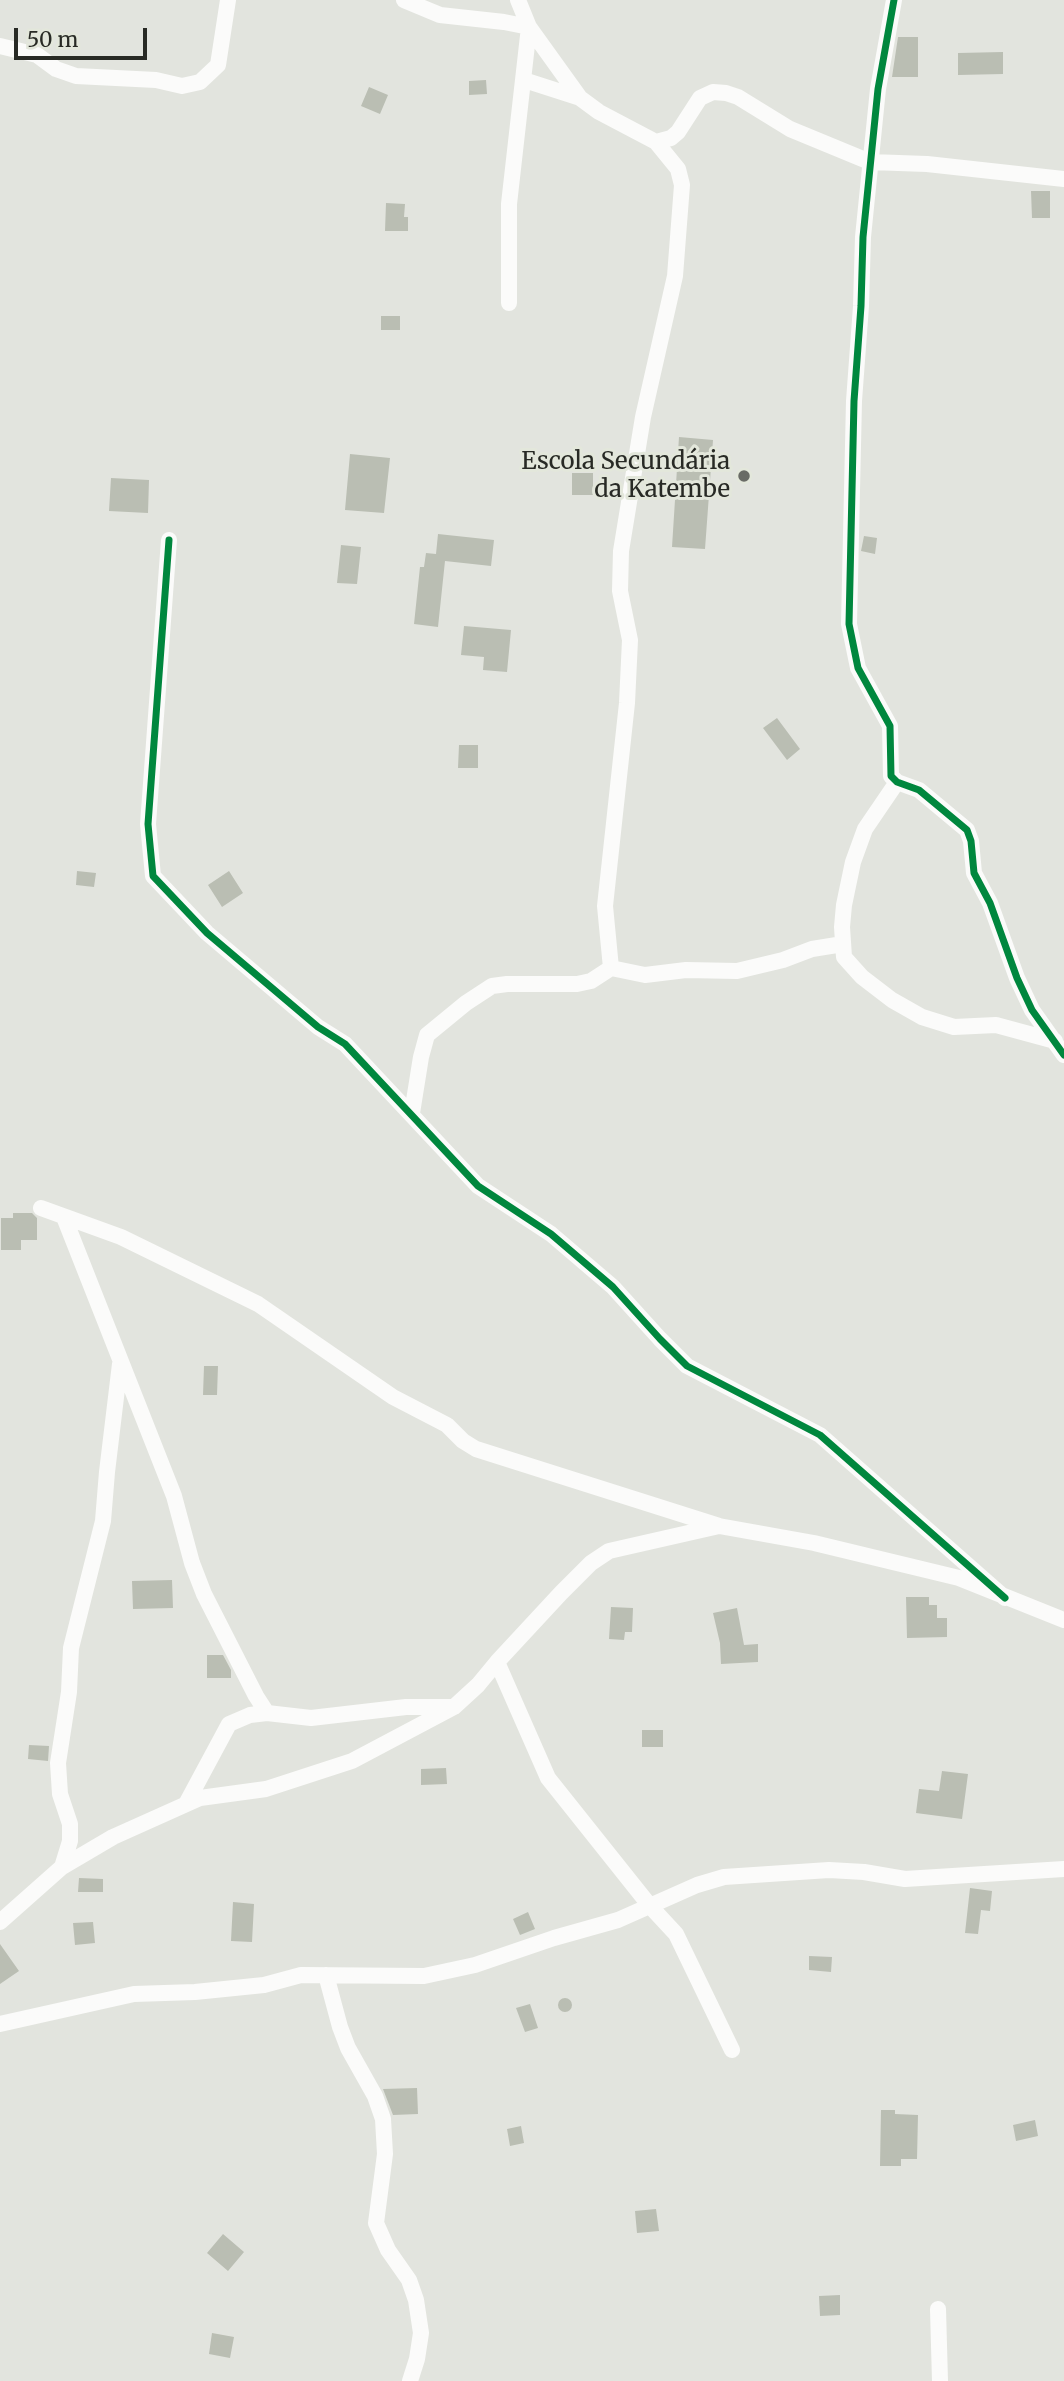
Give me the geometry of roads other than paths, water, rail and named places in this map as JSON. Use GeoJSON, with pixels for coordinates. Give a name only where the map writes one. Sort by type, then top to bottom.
{"type":"FeatureCollection","features":[{"type":"Feature","properties":{"kind":"street"},"geometry":{"type":"LineString","coordinates":[[0,46],[37,55],[56,69],[76,76],[156,80],[182,86],[200,82],[218,65],[229,0]]}},
{"type":"Feature","properties":{"kind":"street"},"geometry":{"type":"LineString","coordinates":[[404,0],[440,15],[529,27]]}},
{"type":"Feature","properties":{"kind":"street"},"geometry":{"type":"LineString","coordinates":[[518,0],[529,27],[580,98],[599,112],[656,142],[678,169],[682,185],[675,276],[643,417],[621,551],[620,591],[630,640],[627,703],[606,906],[611,968]]}},
{"type":"Feature","properties":{"kind":"street"},"geometry":{"type":"LineString","coordinates":[[894,0],[878,89],[862,247],[854,401],[849,624],[858,668],[890,726],[891,776],[897,782],[919,790],[967,830],[971,841],[974,873],[990,903],[1017,978],[1032,1010],[1060,1048]]}},
{"type":"Feature","properties":{"kind":"street"},"geometry":{"type":"LineString","coordinates":[[509,303],[509,204],[529,27]]}},
{"type":"Feature","properties":{"kind":"street"},"geometry":{"type":"LineString","coordinates":[[524,80],[580,98]]}},
{"type":"Feature","properties":{"kind":"street"},"geometry":{"type":"LineString","coordinates":[[656,142],[671,138],[678,132],[700,98],[713,92],[726,93],[738,97],[790,129],[870,162],[927,164],[1064,179]]}},
{"type":"Feature","properties":{"kind":"street"},"geometry":{"type":"LineString","coordinates":[[169,540],[148,824],[148,847],[153,876],[206,933],[318,1027],[345,1044],[478,1186],[551,1234],[613,1287],[687,1366],[820,1435],[1005,1598]]}},
{"type":"Feature","properties":{"kind":"street"},"geometry":{"type":"LineString","coordinates":[[897,782],[865,829],[853,862],[844,905],[844,957],[862,977],[892,1000],[922,1017],[954,1027],[996,1025],[1060,1048]]}},
{"type":"Feature","properties":{"kind":"street"},"geometry":{"type":"LineString","coordinates":[[412,1113],[427,1035],[492,986],[577,984],[591,981],[611,968],[645,975],[686,970],[737,971],[783,960],[812,949],[843,944]]}},
{"type":"Feature","properties":{"kind":"street"},"geometry":{"type":"LineString","coordinates":[[41,1208],[121,1237],[258,1304],[393,1397],[447,1426],[476,1450],[719,1526],[814,1543],[959,1578],[1064,1620]]}},
{"type":"Feature","properties":{"kind":"street"},"geometry":{"type":"LineString","coordinates":[[64,1217],[174,1496],[191,1563],[204,1594],[267,1713]]}},
{"type":"Feature","properties":{"kind":"street"},"geometry":{"type":"LineString","coordinates":[[62,1867],[70,1841],[70,1824],[60,1794],[58,1763],[69,1692],[71,1648],[103,1521],[120,1361]]}},
{"type":"Feature","properties":{"kind":"street"},"geometry":{"type":"LineString","coordinates":[[0,1922],[62,1867],[113,1837],[200,1798],[266,1789],[352,1761],[454,1707],[478,1685],[581,1573],[609,1552],[719,1526]]}},
{"type":"Feature","properties":{"kind":"street"},"geometry":{"type":"LineString","coordinates":[[497,1662],[548,1778],[650,1906],[677,1934],[732,2050]]}},
{"type":"Feature","properties":{"kind":"street"},"geometry":{"type":"LineString","coordinates":[[186,1804],[229,1724],[250,1715],[267,1713],[312,1718],[405,1707],[454,1707]]}},
{"type":"Feature","properties":{"kind":"street"},"geometry":{"type":"LineString","coordinates":[[0,2024],[134,1994],[195,1992],[264,1985],[302,1975],[424,1976],[475,1965],[618,1920],[696,1885],[724,1877],[829,1870],[864,1872],[905,1879],[1064,1869]]}},
{"type":"Feature","properties":{"kind":"street"},"geometry":{"type":"LineString","coordinates":[[326,1975],[348,2048],[376,2096],[383,2119],[385,2154],[376,2223],[388,2250],[409,2280],[416,2300],[421,2333],[417,2360],[410,2381]]}},
{"type":"Feature","properties":{"kind":"street"},"geometry":{"type":"LineString","coordinates":[[938,2309],[940,2381]]}},
{"type":"Feature","properties":{"kind":"place","name":"Escola Secundária da Katembe"},"geometry":{"type":"Point","coordinates":[744,476]}}]}
